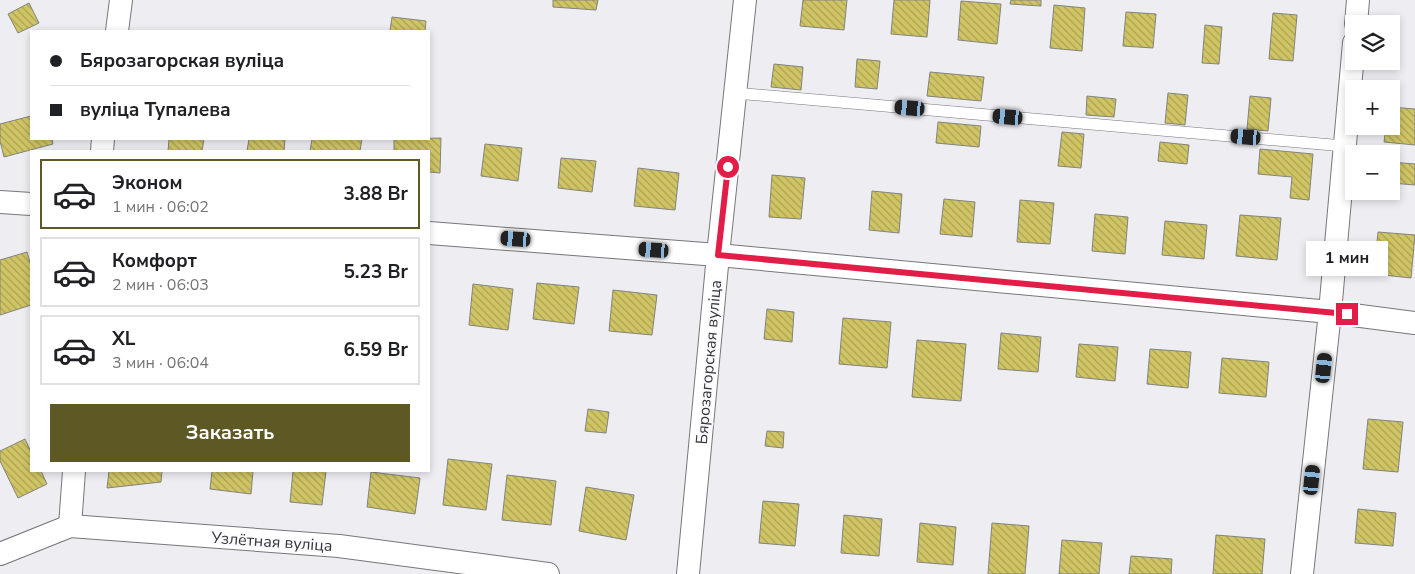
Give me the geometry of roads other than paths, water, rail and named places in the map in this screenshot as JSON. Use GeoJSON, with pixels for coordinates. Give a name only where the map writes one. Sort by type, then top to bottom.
{"type":"FeatureCollection","features":[{"type":"Feature","properties":{"kind":"street"},"geometry":{"type":"LineString","coordinates":[[117,30],[121,0]]}},
{"type":"Feature","properties":{"kind":"street","name":"Бярозагорская вуліца"},"geometry":{"type":"LineString","coordinates":[[688,574],[718,255],[745,0]]}},
{"type":"Feature","properties":{"kind":"street"},"geometry":{"type":"LineString","coordinates":[[1357,15],[1358,0]]}},
{"type":"Feature","properties":{"kind":"street"},"geometry":{"type":"LineString","coordinates":[[1302,574],[1330,312],[1351,70]]}},
{"type":"Feature","properties":{"kind":"street"},"geometry":{"type":"LineString","coordinates":[[0,202],[30,204]]}},
{"type":"Feature","properties":{"kind":"street"},"geometry":{"type":"LineString","coordinates":[[430,233],[718,255],[1330,312],[1415,323]]}},
{"type":"Feature","properties":{"kind":"street"},"geometry":{"type":"LineString","coordinates":[[70,526],[74,472]]}},
{"type":"Feature","properties":{"kind":"street","name":"Узлётная вуліца"},"geometry":{"type":"LineString","coordinates":[[0,554],[70,526],[339,546],[548,574]]}},
{"type":"Feature","properties":{"kind":"lane"},"geometry":{"type":"LineString","coordinates":[[735,93],[1344,146]]}}]}
